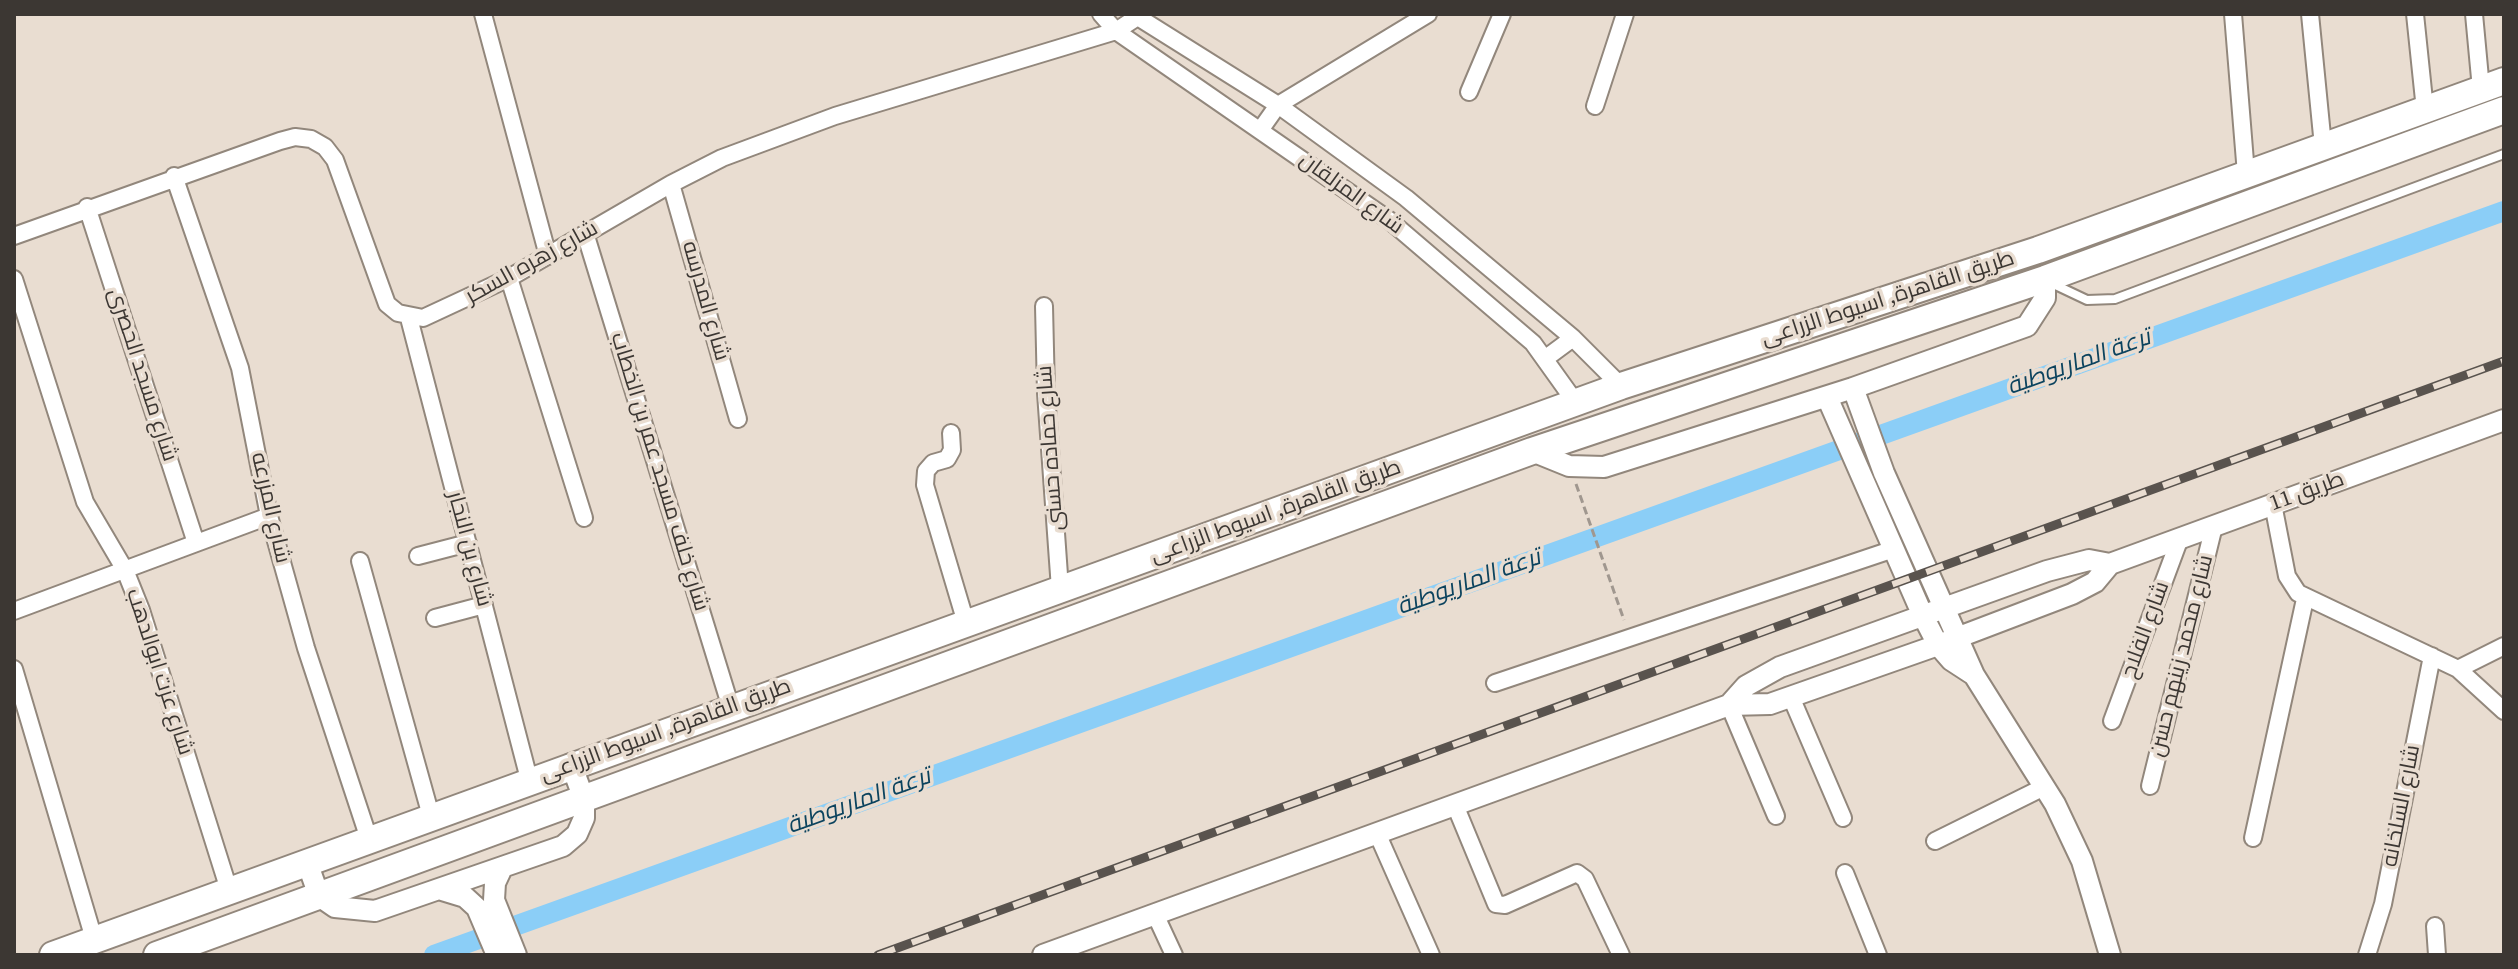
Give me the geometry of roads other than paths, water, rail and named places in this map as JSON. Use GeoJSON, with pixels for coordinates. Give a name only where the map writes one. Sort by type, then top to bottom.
{"type":"FeatureCollection","features":[{"type":"Feature","properties":{"kind":"highway","name":"طريق القاهرة, اسيوط الزراعى"},"geometry":{"type":"LineString","coordinates":[[53,955],[529,779],[1621,386],[2038,250],[2493,85]]}},
{"type":"Feature","properties":{"kind":"highway","name":"طريق القاهرة, اسيوط الزراعى"},"geometry":{"type":"LineString","coordinates":[[157,955],[1532,451],[2045,279],[2504,110]]}},
{"type":"Feature","properties":{"kind":"highway"},"geometry":{"type":"LineString","coordinates":[[2038,250],[2045,279]]}},
{"type":"Feature","properties":{"kind":"highway"},"geometry":{"type":"LineString","coordinates":[[1516,425],[1532,451]]}},
{"type":"Feature","properties":{"kind":"street"},"geometry":{"type":"LineString","coordinates":[[483,14],[548,256]]}},
{"type":"Feature","properties":{"kind":"street","name":"شارع المزلقان"},"geometry":{"type":"LineString","coordinates":[[1101,14],[1116,31],[1389,220],[1519,329],[1546,358],[1576,403]]}},
{"type":"Feature","properties":{"kind":"street"},"geometry":{"type":"LineString","coordinates":[[1261,129],[1278,105],[1428,14]]}},
{"type":"Feature","properties":{"kind":"street"},"geometry":{"type":"LineString","coordinates":[[1469,92],[1502,14]]}},
{"type":"Feature","properties":{"kind":"street"},"geometry":{"type":"LineString","coordinates":[[1595,106],[1625,14]]}},
{"type":"Feature","properties":{"kind":"street"},"geometry":{"type":"LineString","coordinates":[[2233,14],[2246,174]]}},
{"type":"Feature","properties":{"kind":"street"},"geometry":{"type":"LineString","coordinates":[[2310,14],[2323,146]]}},
{"type":"Feature","properties":{"kind":"street"},"geometry":{"type":"LineString","coordinates":[[2415,14],[2425,110]]}},
{"type":"Feature","properties":{"kind":"street"},"geometry":{"type":"LineString","coordinates":[[2474,14],[2493,85]]}},
{"type":"Feature","properties":{"kind":"street","name":"شارع زهره السكر"},"geometry":{"type":"LineString","coordinates":[[409,318],[437,314],[509,278],[722,158],[835,116],[1116,31],[1137,15]]}},
{"type":"Feature","properties":{"kind":"street","name":"شارع المزلقان"},"geometry":{"type":"LineString","coordinates":[[1137,15],[1278,105],[1406,198],[1573,338],[1621,386]]}},
{"type":"Feature","properties":{"kind":"street"},"geometry":{"type":"LineString","coordinates":[[14,236],[174,176],[295,137],[311,139],[325,147],[335,160],[387,304],[409,318]]}},
{"type":"Feature","properties":{"kind":"street","name":"شارع المزرعه"},"geometry":{"type":"LineString","coordinates":[[174,176],[242,377],[269,516],[306,648],[369,839]]}},
{"type":"Feature","properties":{"kind":"street","name":"شارع المدرسه"},"geometry":{"type":"LineString","coordinates":[[671,184],[738,419]]}},
{"type":"Feature","properties":{"kind":"street"},"geometry":{"type":"LineString","coordinates":[[1389,220],[1406,198]]}},
{"type":"Feature","properties":{"kind":"street","name":"شارع مسجد الحصرى"},"geometry":{"type":"LineString","coordinates":[[87,207],[196,543]]}},
{"type":"Feature","properties":{"kind":"street","name":"شارع خلف مسجد عمر بن الخطاب"},"geometry":{"type":"LineString","coordinates":[[586,236],[731,708]]}},
{"type":"Feature","properties":{"kind":"street"},"geometry":{"type":"LineString","coordinates":[[509,278],[584,518]]}},
{"type":"Feature","properties":{"kind":"street","name":"شارع عزت ابوالدهب"},"geometry":{"type":"LineString","coordinates":[[14,279],[85,502],[125,570],[229,890]]}},
{"type":"Feature","properties":{"kind":"street"},"geometry":{"type":"LineString","coordinates":[[1532,451],[1569,466],[1604,467],[1856,398],[2027,326],[2045,298],[2045,279]]}},
{"type":"Feature","properties":{"kind":"street","name":"شارع حماده حسنى"},"geometry":{"type":"LineString","coordinates":[[1044,306],[1046,393],[1060,589]]}},
{"type":"Feature","properties":{"kind":"street","name":"شارع بن النجار"},"geometry":{"type":"LineString","coordinates":[[409,318],[529,779]]}},
{"type":"Feature","properties":{"kind":"street"},"geometry":{"type":"LineString","coordinates":[[1546,358],[1573,338]]}},
{"type":"Feature","properties":{"kind":"street"},"geometry":{"type":"LineString","coordinates":[[1856,398],[1894,549],[1938,645],[1951,660],[1974,675]]}},
{"type":"Feature","properties":{"kind":"street"},"geometry":{"type":"LineString","coordinates":[[1832,405],[1946,608],[1974,675],[2044,787],[2082,861],[2110,955]]}},
{"type":"Feature","properties":{"kind":"street","name":"طريق 11"},"geometry":{"type":"LineString","coordinates":[[1729,705],[1753,706],[1791,697],[1960,637],[2072,594],[2095,582],[2110,564],[2504,420]]}},
{"type":"Feature","properties":{"kind":"street"},"geometry":{"type":"LineString","coordinates":[[951,433],[952,450],[947,459],[933,463],[926,471],[925,485],[966,623]]}},
{"type":"Feature","properties":{"kind":"street"},"geometry":{"type":"LineString","coordinates":[[2273,504],[2287,576],[2305,599],[2458,669],[2504,711]]}},
{"type":"Feature","properties":{"kind":"street"},"geometry":{"type":"LineString","coordinates":[[14,611],[269,516]]}},
{"type":"Feature","properties":{"kind":"street","name":"شارع محمد زينهم حسن"},"geometry":{"type":"LineString","coordinates":[[2150,786],[2214,526]]}},
{"type":"Feature","properties":{"kind":"street","name":"شارع الفلاح"},"geometry":{"type":"LineString","coordinates":[[2112,721],[2180,538]]}},
{"type":"Feature","properties":{"kind":"street"},"geometry":{"type":"LineString","coordinates":[[418,556],[468,543]]}},
{"type":"Feature","properties":{"kind":"street"},"geometry":{"type":"LineString","coordinates":[[1495,683],[1894,549]]}},
{"type":"Feature","properties":{"kind":"street","name":"طريق 11"},"geometry":{"type":"LineString","coordinates":[[1729,705],[1746,686],[1772,671],[2069,565],[2089,560],[2110,564]]}},
{"type":"Feature","properties":{"kind":"street"},"geometry":{"type":"LineString","coordinates":[[360,561],[431,816]]}},
{"type":"Feature","properties":{"kind":"street"},"geometry":{"type":"LineString","coordinates":[[2253,838],[2305,599]]}},
{"type":"Feature","properties":{"kind":"street"},"geometry":{"type":"LineString","coordinates":[[435,618],[484,605]]}},
{"type":"Feature","properties":{"kind":"street"},"geometry":{"type":"LineString","coordinates":[[2458,669],[2504,646]]}},
{"type":"Feature","properties":{"kind":"street","name":"شارع السلخانه"},"geometry":{"type":"LineString","coordinates":[[2367,955],[2383,904],[2432,656]]}},
{"type":"Feature","properties":{"kind":"street"},"geometry":{"type":"LineString","coordinates":[[14,669],[94,939]]}},
{"type":"Feature","properties":{"kind":"street"},"geometry":{"type":"LineString","coordinates":[[1791,697],[1843,818]]}},
{"type":"Feature","properties":{"kind":"street"},"geometry":{"type":"LineString","coordinates":[[1043,955],[1085,948],[1155,914],[1729,705],[1776,816]]}},
{"type":"Feature","properties":{"kind":"street"},"geometry":{"type":"LineString","coordinates":[[307,862],[319,896],[335,907],[375,911],[563,846],[577,834],[584,818],[584,799],[571,764]]}},
{"type":"Feature","properties":{"kind":"street"},"geometry":{"type":"LineString","coordinates":[[1935,841],[2044,787]]}},
{"type":"Feature","properties":{"kind":"street"},"geometry":{"type":"LineString","coordinates":[[1455,805],[1496,904],[1505,905],[1577,873],[1585,879],[1621,955]]}},
{"type":"Feature","properties":{"kind":"street"},"geometry":{"type":"LineString","coordinates":[[1377,833],[1431,955]]}},
{"type":"Feature","properties":{"kind":"street"},"geometry":{"type":"LineString","coordinates":[[497,955],[489,911],[502,868]]}},
{"type":"Feature","properties":{"kind":"street"},"geometry":{"type":"LineString","coordinates":[[1845,873],[1878,955]]}},
{"type":"Feature","properties":{"kind":"street"},"geometry":{"type":"LineString","coordinates":[[442,890],[465,897],[489,911],[516,955]]}},
{"type":"Feature","properties":{"kind":"street"},"geometry":{"type":"LineString","coordinates":[[1155,914],[1174,955]]}},
{"type":"Feature","properties":{"kind":"street"},"geometry":{"type":"LineString","coordinates":[[2435,926],[2437,955]]}},
{"type":"Feature","properties":{"kind":"lane"},"geometry":{"type":"LineString","coordinates":[[2045,279],[2073,296],[2115,299],[2504,154]]}},
{"type":"Feature","properties":{"kind":"waterway","name":"ترعة الماريوطية"},"geometry":{"type":"LineString","coordinates":[[434,955],[2504,211]]}},
{"type":"Feature","properties":{"kind":"railway"},"geometry":{"type":"LineString","coordinates":[[878,955],[2504,361]]}}]}
